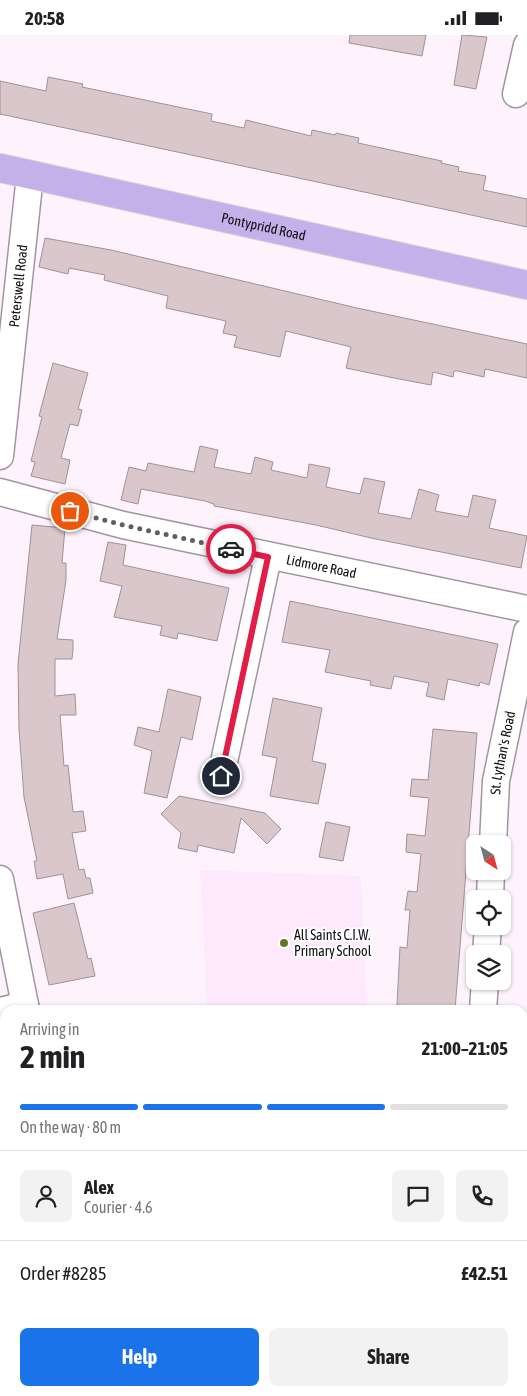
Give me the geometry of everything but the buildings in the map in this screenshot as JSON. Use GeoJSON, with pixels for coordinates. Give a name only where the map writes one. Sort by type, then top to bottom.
{"type":"FeatureCollection","features":[{"type":"Feature","properties":{"kind":"main road","name":"Pontypridd Road"},"geometry":{"type":"LineString","coordinates":[[0,168],[527,285]]}},
{"type":"Feature","properties":{"kind":"street"},"geometry":{"type":"LineString","coordinates":[[516,94],[527,45]]}},
{"type":"Feature","properties":{"kind":"street","name":"Peterswell Road"},"geometry":{"type":"LineString","coordinates":[[0,456],[30,175]]}},
{"type":"Feature","properties":{"kind":"street","name":"Lidmore Road"},"geometry":{"type":"LineString","coordinates":[[0,493],[123,525],[268,557],[527,609]]}},
{"type":"Feature","properties":{"kind":"street"},"geometry":{"type":"LineString","coordinates":[[221,776],[268,557]]}},
{"type":"Feature","properties":{"kind":"street","name":"St. Lythan's Road"},"geometry":{"type":"LineString","coordinates":[[493,835],[496,781],[527,632]]}},
{"type":"Feature","properties":{"kind":"street"},"geometry":{"type":"LineString","coordinates":[[0,879],[26,1005]]}},
{"type":"Feature","properties":{"kind":"street"},"geometry":{"type":"LineString","coordinates":[[483,1005],[484,990]]}},
{"type":"Feature","properties":{"kind":"shaded area","name":"All Saints C.I.W. Primary School"},"geometry":{"type":"Polygon","coordinates":[[[200,870],[361,876],[367,1005],[207,1005],[200,870]]]}},
{"type":"Feature","properties":{"kind":"way so far"},"geometry":{"type":"LineString","coordinates":[[70,511],[231,549]]}},
{"type":"Feature","properties":{"kind":"place","name":"All Saints C.I.W. Primary School"},"geometry":{"type":"Point","coordinates":[284,943]}},
{"type":"Feature","properties":{"kind":"route"},"geometry":{"type":"LineString","coordinates":[[221,776],[268,557],[231,549]]}}]}
